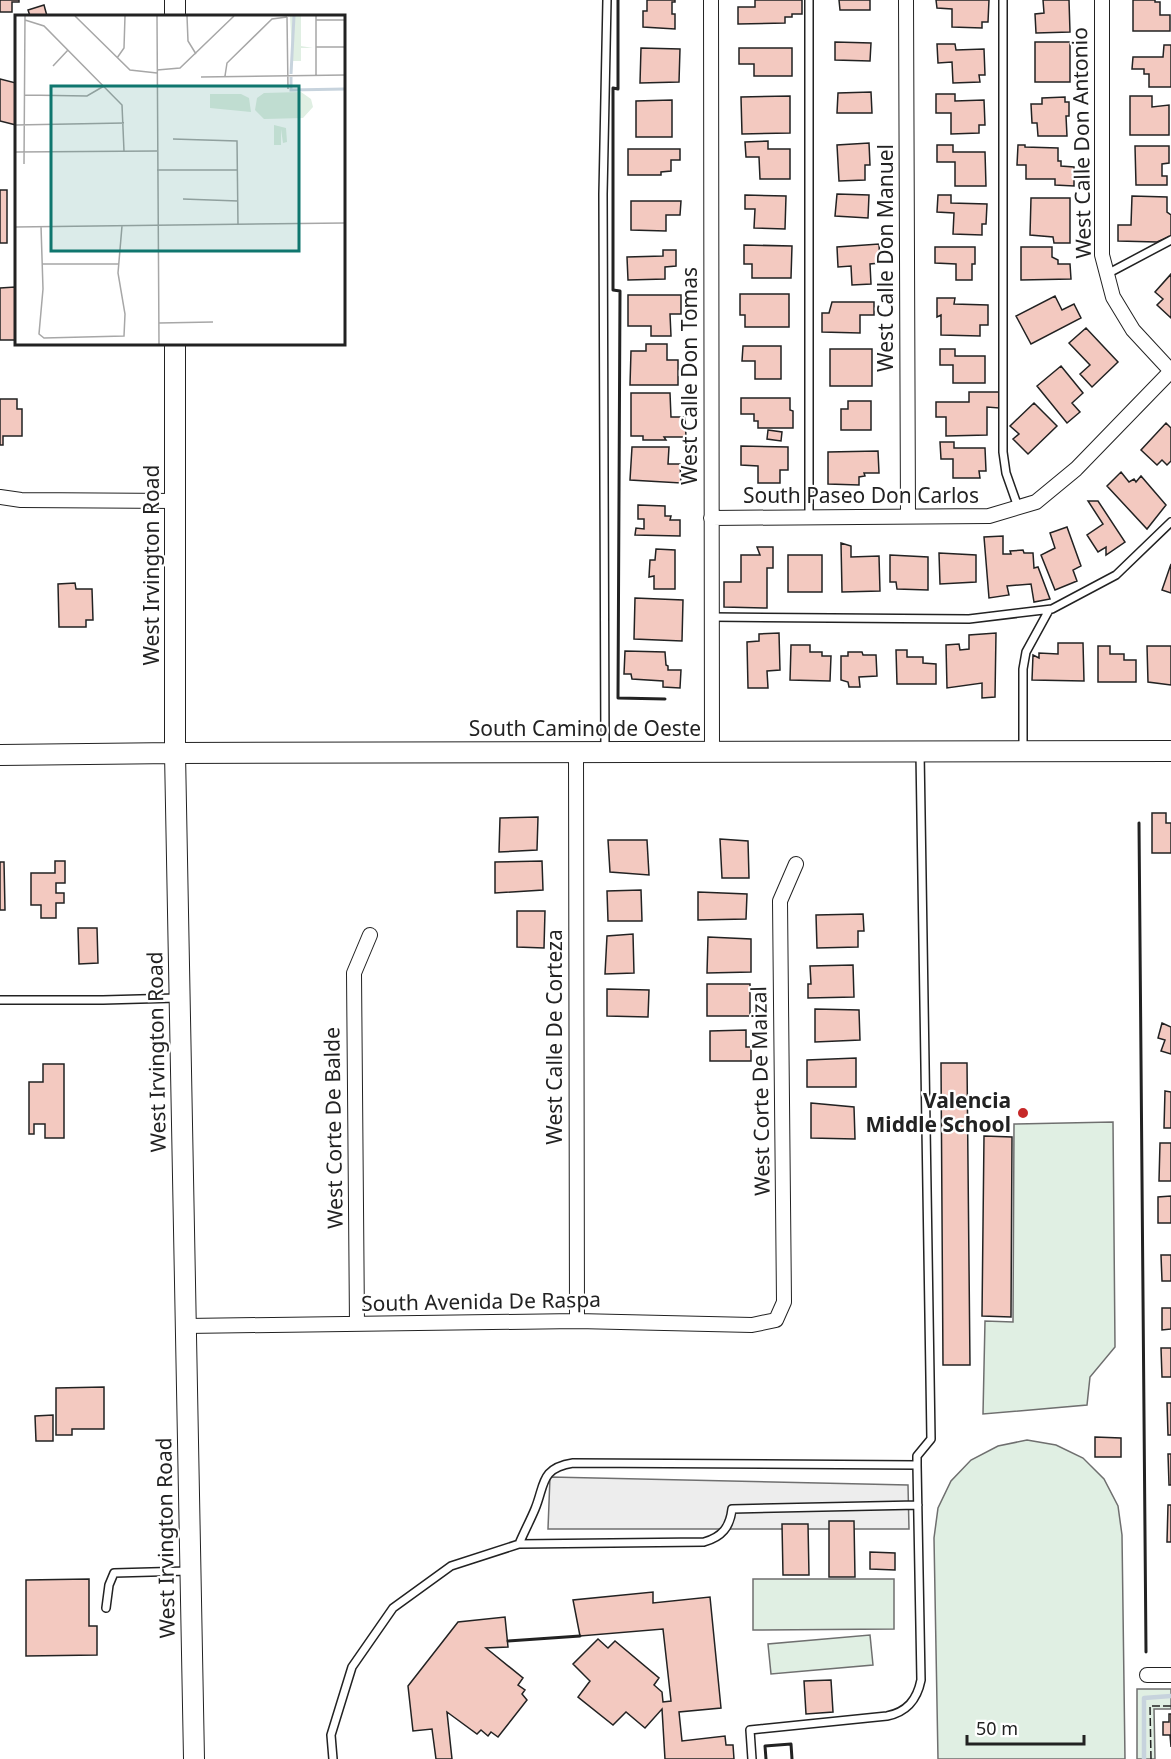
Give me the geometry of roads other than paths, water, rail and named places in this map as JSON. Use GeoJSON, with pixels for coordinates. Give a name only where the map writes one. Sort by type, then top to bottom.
{"type":"FeatureCollection","features":[{"type":"Feature","properties":{"kind":"main road","name":"West Irvington Road"},"geometry":{"type":"LineString","coordinates":[[175,345],[176,753],[194,1759]]}},
{"type":"Feature","properties":{"kind":"main road","name":"South Camino de Oeste"},"geometry":{"type":"LineString","coordinates":[[0,755],[1171,751]]}},
{"type":"Feature","properties":{"kind":"street","name":"West Calle Don Tomas"},"geometry":{"type":"LineString","coordinates":[[711,0],[712,753]]}},
{"type":"Feature","properties":{"kind":"street","name":"West Calle Don Manuel"},"geometry":{"type":"LineString","coordinates":[[906,0],[908,516]]}},
{"type":"Feature","properties":{"kind":"street","name":"West Calle Don Antonio"},"geometry":{"type":"LineString","coordinates":[[1102,0],[1102,255],[1113,297],[1133,330],[1171,371]]}},
{"type":"Feature","properties":{"kind":"street","name":"South Paseo Don Carlos"},"geometry":{"type":"LineString","coordinates":[[711,518],[989,516],[1036,502],[1076,469],[1171,371]]}},
{"type":"Feature","properties":{"kind":"street"},"geometry":{"type":"LineString","coordinates":[[0,496],[21,500],[176,501]]}},
{"type":"Feature","properties":{"kind":"street","name":"West Calle De Corteza"},"geometry":{"type":"LineString","coordinates":[[576,753],[577,1321]]}},
{"type":"Feature","properties":{"kind":"street","name":"West Corte De Maizal"},"geometry":{"type":"LineString","coordinates":[[776,1320],[784,1302],[780,901],[796,864]]}},
{"type":"Feature","properties":{"kind":"street","name":"West Corte De Balde"},"geometry":{"type":"LineString","coordinates":[[357,1324],[354,973],[370,935]]}},
{"type":"Feature","properties":{"kind":"street","name":"South Avenida De Raspa"},"geometry":{"type":"LineString","coordinates":[[186,1326],[577,1321],[752,1325],[776,1320]]}},
{"type":"Feature","properties":{"kind":"street"},"geometry":{"type":"LineString","coordinates":[[1147,1675],[1171,1675]]}},
{"type":"Feature","properties":{"kind":"lane"},"geometry":{"type":"LineString","coordinates":[[605,753],[603,194],[607,0]]}},
{"type":"Feature","properties":{"kind":"lane"},"geometry":{"type":"LineString","coordinates":[[809,0],[809,517]]}},
{"type":"Feature","properties":{"kind":"lane"},"geometry":{"type":"LineString","coordinates":[[1004,0],[1003,452],[1006,473],[1018,507]]}},
{"type":"Feature","properties":{"kind":"lane"},"geometry":{"type":"LineString","coordinates":[[1107,274],[1171,240]]}},
{"type":"Feature","properties":{"kind":"lane"},"geometry":{"type":"LineString","coordinates":[[711,616],[969,618],[1049,610],[1116,575],[1171,522]]}},
{"type":"Feature","properties":{"kind":"lane"},"geometry":{"type":"LineString","coordinates":[[1023,751],[1023,669],[1026,652],[1049,610]]}},
{"type":"Feature","properties":{"kind":"lane"},"geometry":{"type":"LineString","coordinates":[[752,1759],[750,1730],[898,1714],[914,1701],[921,1680],[917,1456],[931,1439],[920,752]]}},
{"type":"Feature","properties":{"kind":"lane"},"geometry":{"type":"LineString","coordinates":[[0,1000],[180,998]]}},
{"type":"Feature","properties":{"kind":"lane"},"geometry":{"type":"LineString","coordinates":[[519,1544],[536,1507],[546,1476],[563,1465],[917,1465]]}},
{"type":"Feature","properties":{"kind":"lane"},"geometry":{"type":"LineString","coordinates":[[333,1759],[331,1735],[352,1666],[393,1608],[451,1566],[519,1544],[704,1542],[721,1534],[727,1527],[732,1509],[918,1505]]}},
{"type":"Feature","properties":{"kind":"lane"},"geometry":{"type":"LineString","coordinates":[[106,1608],[109,1585],[114,1573],[190,1571]]}},
{"type":"Feature","properties":{"kind":"waterway"},"geometry":{"type":"LineString","coordinates":[[1144,1759],[1144,1698],[1171,1696]]}},
{"type":"Feature","properties":{"kind":"place","name":"Valencia Middle School"},"geometry":{"type":"Point","coordinates":[1023,1113]}}]}
